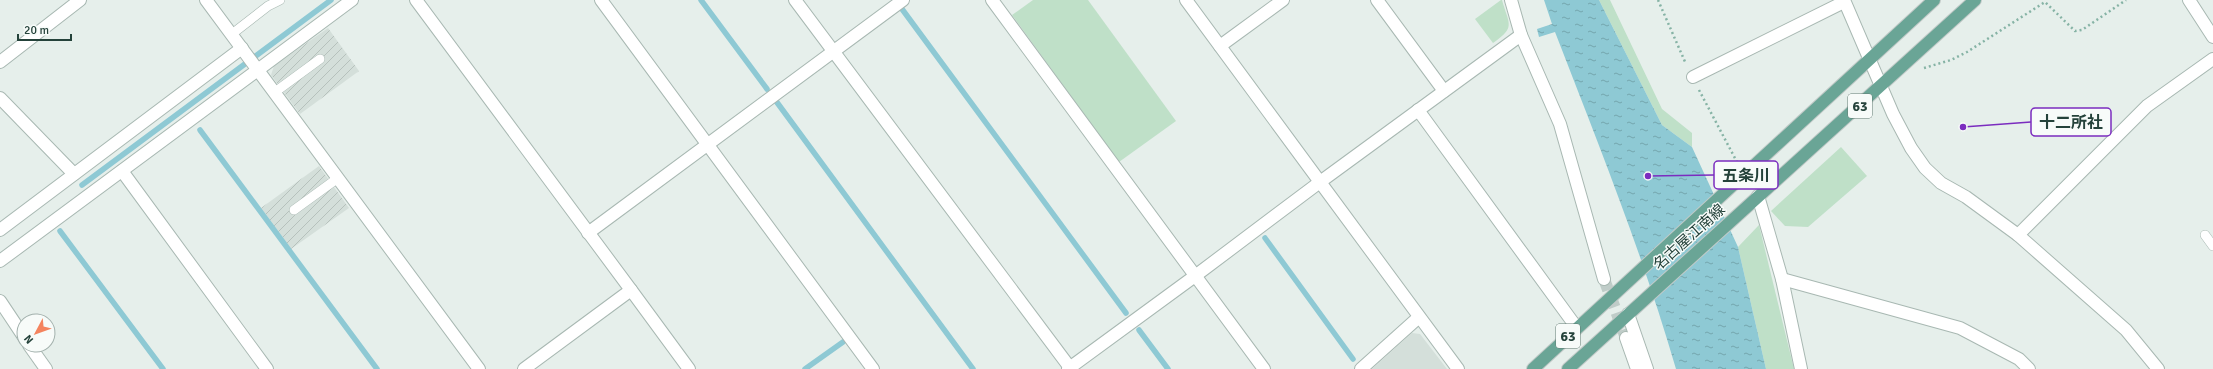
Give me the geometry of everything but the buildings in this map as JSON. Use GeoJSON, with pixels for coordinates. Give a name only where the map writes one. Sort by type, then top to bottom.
{"type":"FeatureCollection","features":[{"type":"Feature","properties":{"kind":"main road","name":"名古屋江南線"},"geometry":{"type":"LineString","coordinates":[[1533,369],[1934,0]]}},
{"type":"Feature","properties":{"kind":"main road","name":"名古屋江南線"},"geometry":{"type":"LineString","coordinates":[[1568,369],[1975,0]]}},
{"type":"Feature","properties":{"kind":"street"},"geometry":{"type":"LineString","coordinates":[[0,62],[80,0]]}},
{"type":"Feature","properties":{"kind":"street"},"geometry":{"type":"LineString","coordinates":[[206,0],[479,369]]}},
{"type":"Feature","properties":{"kind":"street"},"geometry":{"type":"LineString","coordinates":[[416,0],[689,369]]}},
{"type":"Feature","properties":{"kind":"street"},"geometry":{"type":"LineString","coordinates":[[601,0],[707,146],[873,369]]}},
{"type":"Feature","properties":{"kind":"street"},"geometry":{"type":"LineString","coordinates":[[795,0],[1070,368],[1521,35]]}},
{"type":"Feature","properties":{"kind":"street"},"geometry":{"type":"LineString","coordinates":[[588,233],[903,0]]}},
{"type":"Feature","properties":{"kind":"street"},"geometry":{"type":"LineString","coordinates":[[992,0],[1264,369]]}},
{"type":"Feature","properties":{"kind":"street"},"geometry":{"type":"LineString","coordinates":[[1186,0],[1458,369]]}},
{"type":"Feature","properties":{"kind":"street"},"geometry":{"type":"LineString","coordinates":[[1220,46],[1283,0]]}},
{"type":"Feature","properties":{"kind":"street"},"geometry":{"type":"LineString","coordinates":[[1376,0],[1444,91]]}},
{"type":"Feature","properties":{"kind":"street"},"geometry":{"type":"LineString","coordinates":[[1511,0],[1521,35],[1560,124],[1604,279]]}},
{"type":"Feature","properties":{"kind":"street"},"geometry":{"type":"LineString","coordinates":[[2189,0],[2213,37]]}},
{"type":"Feature","properties":{"kind":"street"},"geometry":{"type":"LineString","coordinates":[[0,230],[74,174],[250,59],[348,1]]}},
{"type":"Feature","properties":{"kind":"street"},"geometry":{"type":"LineString","coordinates":[[1693,77],[1844,1],[1881,86],[1911,148],[1924,168],[1941,183],[1966,197],[2018,234],[2126,330],[2158,369]]}},
{"type":"Feature","properties":{"kind":"street"},"geometry":{"type":"LineString","coordinates":[[0,261],[122,171],[250,59]]}},
{"type":"Feature","properties":{"kind":"street"},"geometry":{"type":"LineString","coordinates":[[2018,234],[2147,106],[2213,59]]}},
{"type":"Feature","properties":{"kind":"street"},"geometry":{"type":"LineString","coordinates":[[0,98],[74,174]]}},
{"type":"Feature","properties":{"kind":"street"},"geometry":{"type":"LineString","coordinates":[[1418,110],[1577,328]]}},
{"type":"Feature","properties":{"kind":"street"},"geometry":{"type":"LineString","coordinates":[[122,171],[267,369]]}},
{"type":"Feature","properties":{"kind":"street"},"geometry":{"type":"LineString","coordinates":[[1758,196],[1782,279],[1801,369]]}},
{"type":"Feature","properties":{"kind":"street"},"geometry":{"type":"LineString","coordinates":[[1782,279],[1960,328],[2019,359],[2029,369]]}},
{"type":"Feature","properties":{"kind":"street"},"geometry":{"type":"LineString","coordinates":[[524,369],[631,290]]}},
{"type":"Feature","properties":{"kind":"street"},"geometry":{"type":"LineString","coordinates":[[0,301],[16,325]]}},
{"type":"Feature","properties":{"kind":"street"},"geometry":{"type":"LineString","coordinates":[[1632,310],[1647,369]]}},
{"type":"Feature","properties":{"kind":"street"},"geometry":{"type":"LineString","coordinates":[[1360,369],[1419,317]]}},
{"type":"Feature","properties":{"kind":"street"},"geometry":{"type":"LineString","coordinates":[[1626,338],[1637,369]]}},
{"type":"Feature","properties":{"kind":"street"},"geometry":{"type":"LineString","coordinates":[[35,353],[46,369]]}},
{"type":"Feature","properties":{"kind":"lane"},"geometry":{"type":"LineString","coordinates":[[232,34],[268,6],[280,0]]}},
{"type":"Feature","properties":{"kind":"lane"},"geometry":{"type":"LineString","coordinates":[[275,92],[320,59]]}},
{"type":"Feature","properties":{"kind":"lane"},"geometry":{"type":"LineString","coordinates":[[294,210],[338,178]]}},
{"type":"Feature","properties":{"kind":"lane"},"geometry":{"type":"LineString","coordinates":[[2205,235],[2213,246]]}},
{"type":"Feature","properties":{"kind":"path"},"geometry":{"type":"LineString","coordinates":[[1924,68],[1951,60],[1966,52],[2045,2],[2075,31],[2082,30],[2126,0]]}},
{"type":"Feature","properties":{"kind":"shaded area"},"geometry":{"type":"Polygon","coordinates":[[[328,28],[359,71],[300,114],[271,75],[274,66],[328,28]]]}},
{"type":"Feature","properties":{"kind":"shaded area"},"geometry":{"type":"Polygon","coordinates":[[[319,166],[349,208],[291,249],[261,208],[319,166]]]}},
{"type":"Feature","properties":{"kind":"shaded area"},"geometry":{"type":"Polygon","coordinates":[[[1412,333],[1420,334],[1447,369],[1372,369],[1412,333]]]}},
{"type":"Feature","properties":{"kind":"green space"},"geometry":{"type":"Polygon","coordinates":[[[1033,0],[1088,0],[1176,121],[1119,162],[1012,15],[1033,0]]]}},
{"type":"Feature","properties":{"kind":"green space"},"geometry":{"type":"Polygon","coordinates":[[[1501,0],[1509,25],[1505,33],[1493,43],[1475,19],[1501,0]]]}},
{"type":"Feature","properties":{"kind":"green space"},"geometry":{"type":"Polygon","coordinates":[[[1599,0],[1610,0],[1662,109],[1692,133],[1692,147],[1662,125],[1599,0]]]}},
{"type":"Feature","properties":{"kind":"green space"},"geometry":{"type":"Polygon","coordinates":[[[1841,147],[1867,176],[1808,227],[1785,226],[1771,211],[1841,147]]]}},
{"type":"Feature","properties":{"kind":"green space"},"geometry":{"type":"Polygon","coordinates":[[[1759,225],[1794,369],[1766,369],[1738,247],[1759,225]]]}},
{"type":"Feature","properties":{"kind":"water"},"geometry":{"type":"Polygon","coordinates":[[[1544,0],[1599,0],[1662,125],[1692,147],[1738,247],[1766,369],[1676,369],[1635,242],[1555,32],[1539,37],[1537,29],[1552,24],[1544,0]]]}},
{"type":"Feature","properties":{"kind":"waterway"},"geometry":{"type":"LineString","coordinates":[[82,185],[331,0]]}},
{"type":"Feature","properties":{"kind":"waterway"},"geometry":{"type":"LineString","coordinates":[[701,0],[767,89]]}},
{"type":"Feature","properties":{"kind":"waterway"},"geometry":{"type":"LineString","coordinates":[[902,9],[1126,313]]}},
{"type":"Feature","properties":{"kind":"waterway"},"geometry":{"type":"LineString","coordinates":[[776,101],[973,369]]}},
{"type":"Feature","properties":{"kind":"waterway"},"geometry":{"type":"LineString","coordinates":[[200,130],[377,369]]}},
{"type":"Feature","properties":{"kind":"waterway"},"geometry":{"type":"LineString","coordinates":[[60,231],[163,369]]}},
{"type":"Feature","properties":{"kind":"waterway"},"geometry":{"type":"LineString","coordinates":[[1265,238],[1353,359]]}},
{"type":"Feature","properties":{"kind":"waterway"},"geometry":{"type":"LineString","coordinates":[[1139,330],[1168,369]]}},
{"type":"Feature","properties":{"kind":"waterway"},"geometry":{"type":"LineString","coordinates":[[805,369],[843,342]]}},
{"type":"Feature","properties":{"kind":"tunnel"},"geometry":{"type":"LineString","coordinates":[[1604,279],[1626,338]]}},
{"type":"Feature","properties":{"kind":"place","name":"十二所社"},"geometry":{"type":"Point","coordinates":[1963,127]}},
{"type":"Feature","properties":{"kind":"place","name":"五条川"},"geometry":{"type":"Point","coordinates":[1648,176]}}]}
